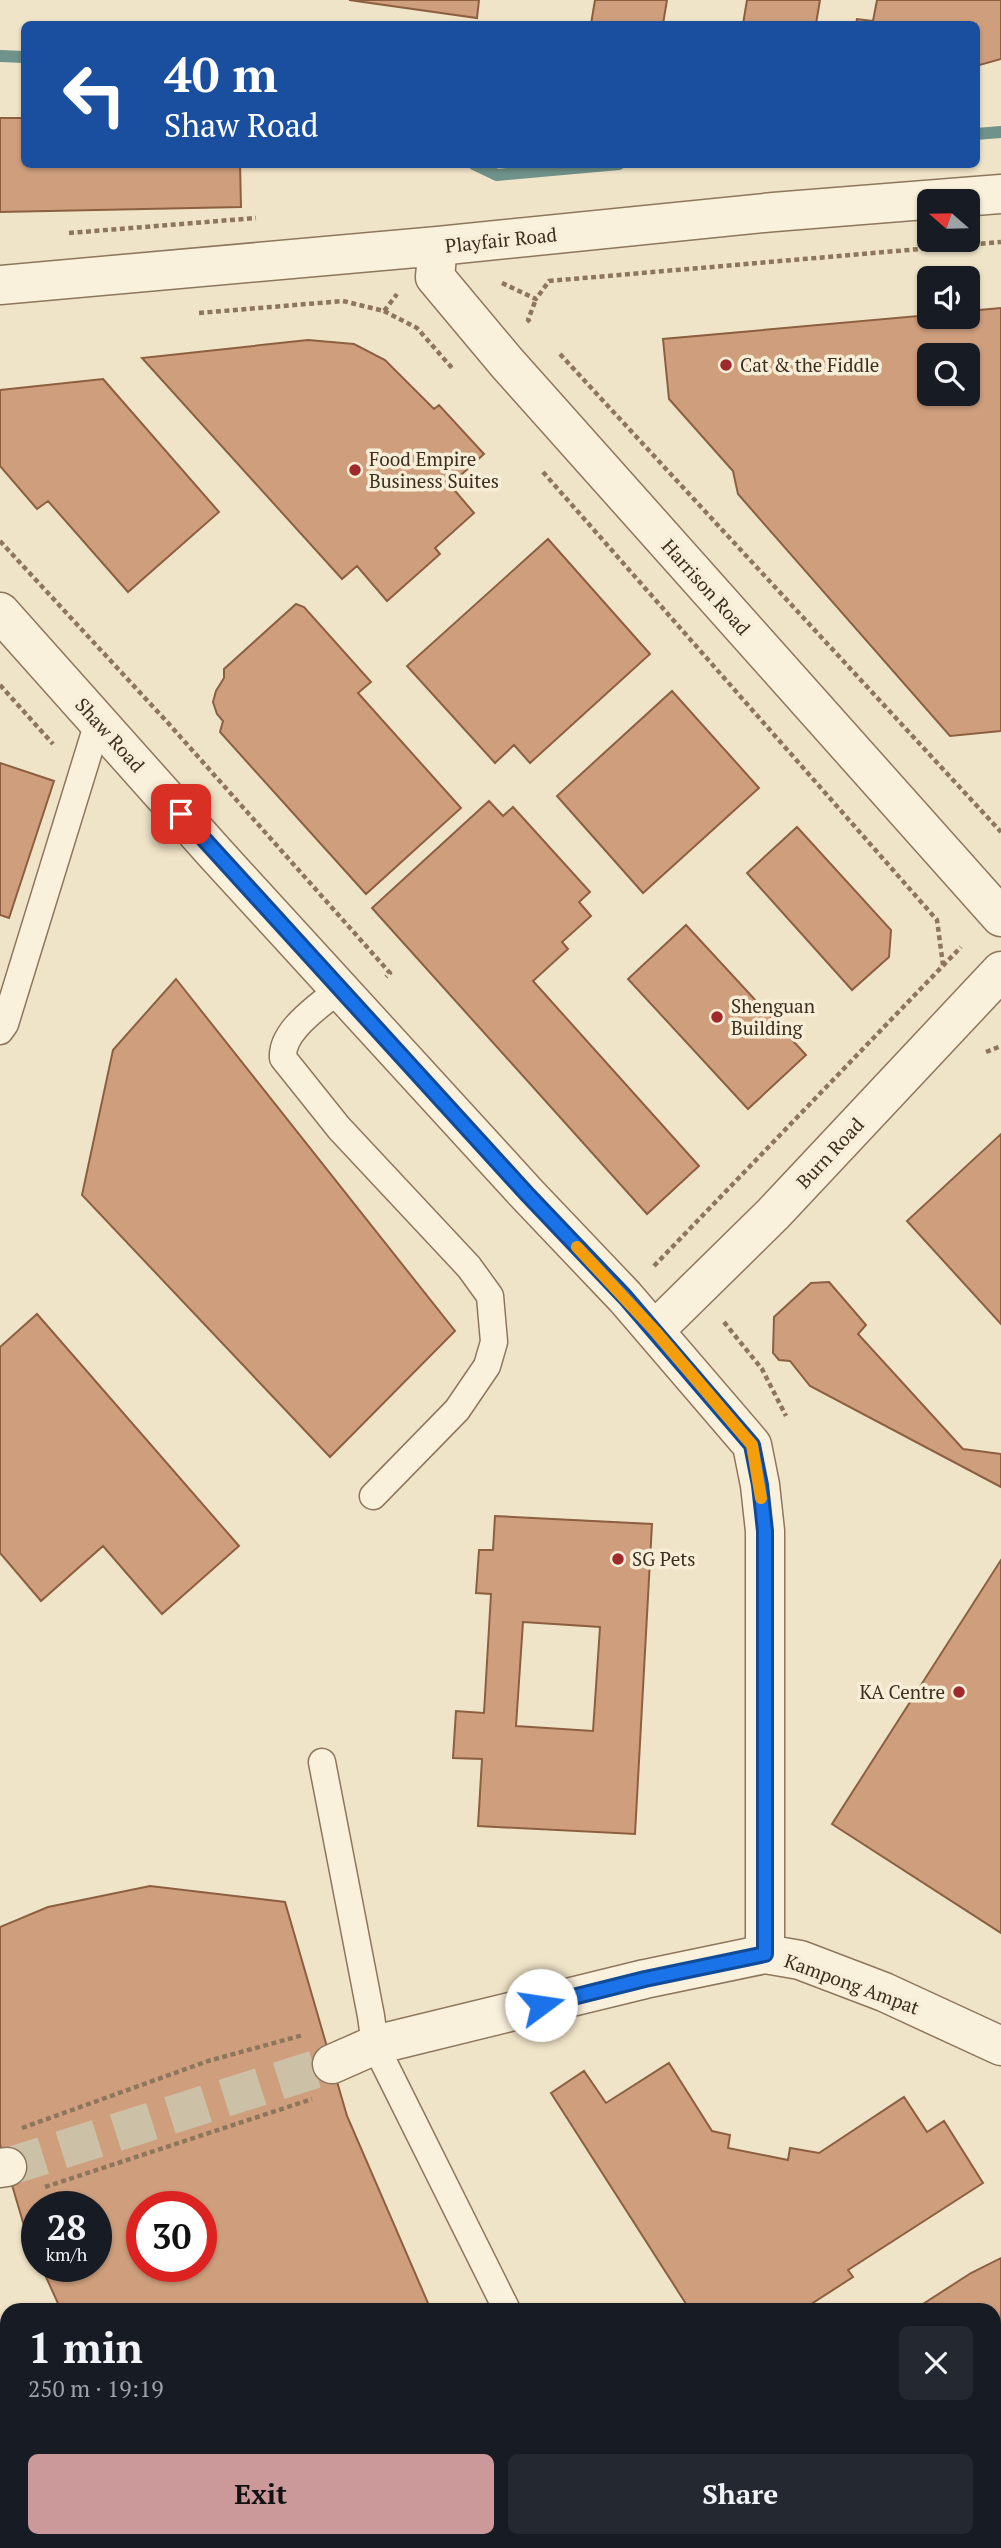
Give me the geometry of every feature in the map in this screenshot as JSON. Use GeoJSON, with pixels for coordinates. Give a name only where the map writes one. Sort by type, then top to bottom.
{"type":"FeatureCollection","features":[{"type":"Feature","properties":{"kind":"street","name":"Playfair Road"},"geometry":{"type":"LineString","coordinates":[[0,285],[438,246],[774,212],[1001,194]]}},
{"type":"Feature","properties":{"kind":"street","name":"Harrison Road"},"geometry":{"type":"LineString","coordinates":[[438,246],[435,277],[498,352],[999,915]]}},
{"type":"Feature","properties":{"kind":"street","name":"Shaw Road"},"geometry":{"type":"LineString","coordinates":[[0,612],[348,999],[625,1297],[752,1445],[765,1531],[765,1954]]}},
{"type":"Feature","properties":{"kind":"street","name":"Burn Road"},"geometry":{"type":"LineString","coordinates":[[655,1331],[774,1213],[1001,971]]}},
{"type":"Feature","properties":{"kind":"street","name":"Kampong Ampat"},"geometry":{"type":"LineString","coordinates":[[332,2064],[375,2045],[645,1979],[765,1954],[800,1960],[884,1992],[1001,2046]]}},
{"type":"Feature","properties":{"kind":"lane"},"geometry":{"type":"LineString","coordinates":[[0,1031],[5,1024],[98,723]]}},
{"type":"Feature","properties":{"kind":"lane"},"geometry":{"type":"LineString","coordinates":[[348,999],[287,1038],[282,1051],[283,1058],[340,1128],[469,1267],[490,1296],[494,1325],[494,1342],[487,1366],[475,1386],[457,1410],[373,1496]]}},
{"type":"Feature","properties":{"kind":"lane"},"geometry":{"type":"LineString","coordinates":[[322,1762],[375,2045],[504,2303]]}},
{"type":"Feature","properties":{"kind":"path"},"geometry":{"type":"LineString","coordinates":[[536,299],[528,320],[537,330]]}},
{"type":"Feature","properties":{"kind":"path"},"geometry":{"type":"LineString","coordinates":[[384,311],[417,328],[454,370]]}},
{"type":"Feature","properties":{"kind":"path"},"geometry":{"type":"LineString","coordinates":[[556,350],[1001,832]]}},
{"type":"Feature","properties":{"kind":"path"},"geometry":{"type":"LineString","coordinates":[[536,464],[937,920],[943,965]]}},
{"type":"Feature","properties":{"kind":"path"},"geometry":{"type":"LineString","coordinates":[[0,541],[169,724],[390,973],[348,999]]}},
{"type":"Feature","properties":{"kind":"path"},"geometry":{"type":"LineString","coordinates":[[0,685],[82,775]]}},
{"type":"Feature","properties":{"kind":"path"},"geometry":{"type":"LineString","coordinates":[[625,1297],[943,965],[999,915]]}},
{"type":"Feature","properties":{"kind":"path"},"geometry":{"type":"LineString","coordinates":[[7,2156],[208,2061],[306,2034]]}},
{"type":"Feature","properties":{"kind":"path"},"geometry":{"type":"LineString","coordinates":[[42,2188],[316,2098]]}},
{"type":"Feature","properties":{"kind":"building"},"geometry":{"type":"Polygon","coordinates":[[[349,0],[479,0],[477,18],[349,0]]]}},
{"type":"Feature","properties":{"kind":"building"},"geometry":{"type":"Polygon","coordinates":[[[595,0],[667,0],[664,21],[592,21],[595,0]]]}},
{"type":"Feature","properties":{"kind":"building"},"geometry":{"type":"Polygon","coordinates":[[[747,0],[820,0],[816,21],[744,21],[747,0]]]}},
{"type":"Feature","properties":{"kind":"building"},"geometry":{"type":"Polygon","coordinates":[[[877,0],[1001,0],[1001,59],[980,65],[980,21],[873,21],[877,0]]]}},
{"type":"Feature","properties":{"kind":"building"},"geometry":{"type":"Polygon","coordinates":[[[0,118],[21,118],[21,168],[240,168],[241,207],[0,212],[0,118]]]}},
{"type":"Feature","properties":{"kind":"building"},"geometry":{"type":"Polygon","coordinates":[[[1001,308],[1001,731],[950,736],[738,494],[733,471],[669,399],[663,339],[917,316],[917,329],[980,329],[980,310],[1001,308]]]}},
{"type":"Feature","properties":{"kind":"building","name":"Food Empire Business Suites"},"geometry":{"type":"Polygon","coordinates":[[[308,340],[354,344],[385,360],[434,409],[439,405],[484,454],[450,485],[474,513],[435,548],[440,554],[387,601],[357,566],[342,579],[142,358],[308,340]]]}},
{"type":"Feature","properties":{"kind":"building"},"geometry":{"type":"Polygon","coordinates":[[[103,379],[219,512],[128,592],[48,501],[37,509],[0,466],[0,390],[103,379]]]}},
{"type":"Feature","properties":{"kind":"building"},"geometry":{"type":"Polygon","coordinates":[[[548,539],[650,654],[530,763],[514,745],[495,763],[407,666],[548,539]]]}},
{"type":"Feature","properties":{"kind":"building"},"geometry":{"type":"Polygon","coordinates":[[[296,604],[304,607],[371,682],[358,693],[461,808],[366,894],[220,732],[223,721],[213,702],[224,678],[224,669],[296,604]]]}},
{"type":"Feature","properties":{"kind":"building"},"geometry":{"type":"Polygon","coordinates":[[[672,691],[759,788],[643,893],[557,796],[672,691]]]}},
{"type":"Feature","properties":{"kind":"building"},"geometry":{"type":"Polygon","coordinates":[[[0,763],[54,781],[9,918],[0,915],[0,763]]]}},
{"type":"Feature","properties":{"kind":"building"},"geometry":{"type":"Polygon","coordinates":[[[489,801],[503,816],[513,807],[590,892],[579,902],[591,916],[562,942],[568,949],[533,981],[699,1166],[647,1214],[372,908],[489,801]]]}},
{"type":"Feature","properties":{"kind":"building"},"geometry":{"type":"Polygon","coordinates":[[[797,827],[891,930],[889,957],[852,990],[747,873],[797,827]]]}},
{"type":"Feature","properties":{"kind":"building","name":"Shenguan Building"},"geometry":{"type":"Polygon","coordinates":[[[686,925],[806,1055],[748,1109],[628,979],[686,925]]]}},
{"type":"Feature","properties":{"kind":"building"},"geometry":{"type":"Polygon","coordinates":[[[176,979],[455,1331],[330,1457],[82,1195],[113,1050],[176,979]]]}},
{"type":"Feature","properties":{"kind":"building"},"geometry":{"type":"Polygon","coordinates":[[[1001,1134],[1001,1324],[907,1221],[1001,1134]]]}},
{"type":"Feature","properties":{"kind":"building"},"geometry":{"type":"Polygon","coordinates":[[[829,1282],[866,1325],[858,1334],[963,1449],[1001,1454],[1001,1487],[810,1386],[790,1361],[779,1360],[773,1353],[774,1317],[811,1283],[829,1282]]]}},
{"type":"Feature","properties":{"kind":"building"},"geometry":{"type":"Polygon","coordinates":[[[37,1314],[239,1546],[162,1614],[103,1546],[41,1601],[0,1553],[0,1347],[37,1314]]]}},
{"type":"Feature","properties":{"kind":"building"},"geometry":{"type":"Polygon","coordinates":[[[495,1516],[652,1524],[635,1834],[478,1826],[482,1759],[453,1758],[456,1711],[484,1713],[491,1594],[476,1593],[479,1550],[493,1550],[495,1516]],[[523,1622],[516,1726],[593,1731],[600,1627],[523,1622]]]}},
{"type":"Feature","properties":{"kind":"building","name":"KA Centre"},"geometry":{"type":"Polygon","coordinates":[[[1001,1560],[1001,1933],[832,1824],[1001,1560]]]}},
{"type":"Feature","properties":{"kind":"building"},"geometry":{"type":"Polygon","coordinates":[[[150,1886],[285,1902],[347,2116],[428,2303],[58,2303],[48,2282],[112,2282],[112,2191],[21,2191],[21,2216],[0,2144],[0,1927],[48,1907],[150,1886]]]}},
{"type":"Feature","properties":{"kind":"building"},"geometry":{"type":"Polygon","coordinates":[[[669,2063],[712,2131],[730,2135],[728,2148],[788,2160],[790,2148],[819,2153],[904,2097],[927,2132],[944,2121],[983,2183],[848,2270],[853,2277],[813,2303],[686,2303],[551,2093],[584,2071],[606,2103],[669,2063]]]}},
{"type":"Feature","properties":{"kind":"building"},"geometry":{"type":"Polygon","coordinates":[[[1001,2258],[1001,2303],[925,2303],[971,2273],[1001,2258]]]}},
{"type":"Feature","properties":{"kind":"waterway"},"geometry":{"type":"LineString","coordinates":[[0,56],[21,57]]}},
{"type":"Feature","properties":{"kind":"waterway"},"geometry":{"type":"LineString","coordinates":[[980,134],[1001,132]]}},
{"type":"Feature","properties":{"kind":"waterway"},"geometry":{"type":"LineString","coordinates":[[482,168],[497,175],[575,168]]}},
{"type":"Feature","properties":{"kind":"tunnel"},"geometry":{"type":"LineString","coordinates":[[7,2167],[332,2064]]}},
{"type":"Feature","properties":{"kind":"slow traffic"},"geometry":{"type":"LineString","coordinates":[[577,1247],[625,1297],[752,1445],[761,1498]]}},
{"type":"Feature","properties":{"kind":"place","name":"Cat & the Fiddle"},"geometry":{"type":"Point","coordinates":[726,365]}},
{"type":"Feature","properties":{"kind":"place","name":"Food Empire Business Suites"},"geometry":{"type":"Point","coordinates":[355,470]}},
{"type":"Feature","properties":{"kind":"place","name":"Shenguan Building"},"geometry":{"type":"Point","coordinates":[717,1017]}},
{"type":"Feature","properties":{"kind":"place","name":"SG Pets"},"geometry":{"type":"Point","coordinates":[618,1559]}},
{"type":"Feature","properties":{"kind":"place","name":"KA Centre"},"geometry":{"type":"Point","coordinates":[959,1692]}},
{"type":"Feature","properties":{"kind":"route"},"geometry":{"type":"LineString","coordinates":[[181,814],[527,1194],[625,1297],[752,1445],[765,1531],[765,1954],[645,1979],[541,2005]]}}]}
